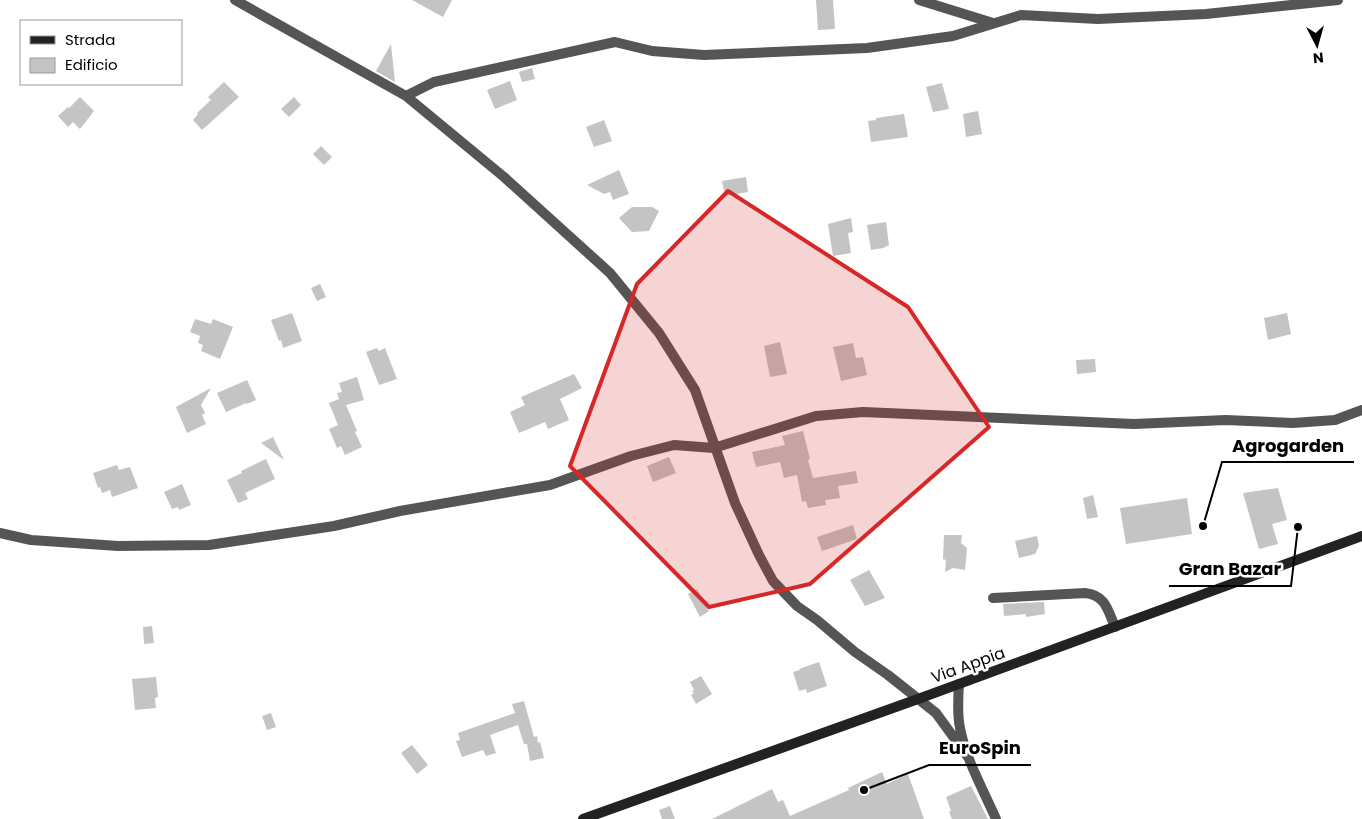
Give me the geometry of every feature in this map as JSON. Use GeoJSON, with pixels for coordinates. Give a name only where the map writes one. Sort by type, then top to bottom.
{"type":"FeatureCollection","features":[{"type":"Feature","properties":{"kind":"main road","name":"Via Appia"},"geometry":{"type":"LineString","coordinates":[[583,819],[918,699],[1362,536]]}},
{"type":"Feature","properties":{"kind":"street"},"geometry":{"type":"LineString","coordinates":[[235,0],[406,96],[504,177],[610,273],[659,333],[695,390],[735,503],[773,581],[797,606],[936,713],[968,757]]}},
{"type":"Feature","properties":{"kind":"street"},"geometry":{"type":"LineString","coordinates":[[919,0],[992,23]]}},
{"type":"Feature","properties":{"kind":"street"},"geometry":{"type":"LineString","coordinates":[[406,96],[434,82],[615,42],[652,51],[704,55],[867,48],[952,36],[1020,15],[1098,18],[1196,14],[1338,0]]}},
{"type":"Feature","properties":{"kind":"street"},"geometry":{"type":"LineString","coordinates":[[0,533],[31,540],[118,546],[209,545],[334,526],[400,511],[550,484],[631,456],[674,445],[714,448],[816,416],[863,412],[1134,424],[1226,420],[1294,423],[1335,420],[1362,410]]}},
{"type":"Feature","properties":{"kind":"street"},"geometry":{"type":"LineString","coordinates":[[993,598],[1093,594],[1102,599],[1115,627]]}},
{"type":"Feature","properties":{"kind":"street"},"geometry":{"type":"LineString","coordinates":[[958,684],[959,727],[968,757],[996,819]]}},
{"type":"Feature","properties":{"kind":"highlighted area"},"geometry":{"type":"Polygon","coordinates":[[[728,191],[908,307],[989,427],[810,584],[709,607],[570,466],[637,284],[728,191]]]}},
{"type":"Feature","properties":{"kind":"building"},"geometry":{"type":"Polygon","coordinates":[[[412,0],[452,0],[443,17],[412,0]]]}},
{"type":"Feature","properties":{"kind":"building"},"geometry":{"type":"Polygon","coordinates":[[[816,0],[833,0],[835,29],[818,30],[816,0]]]}},
{"type":"Feature","properties":{"kind":"building"},"geometry":{"type":"Polygon","coordinates":[[[391,44],[395,82],[376,71],[391,44]]]}},
{"type":"Feature","properties":{"kind":"building"},"geometry":{"type":"Polygon","coordinates":[[[532,68],[535,79],[522,82],[519,72],[532,68]]]}},
{"type":"Feature","properties":{"kind":"building"},"geometry":{"type":"Polygon","coordinates":[[[510,81],[517,100],[495,109],[487,90],[510,81]]]}},
{"type":"Feature","properties":{"kind":"building"},"geometry":{"type":"Polygon","coordinates":[[[224,82],[239,97],[202,130],[193,120],[197,113],[211,100],[208,97],[224,82]]]}},
{"type":"Feature","properties":{"kind":"building"},"geometry":{"type":"Polygon","coordinates":[[[942,83],[949,109],[933,112],[926,87],[942,83]]]}},
{"type":"Feature","properties":{"kind":"building"},"geometry":{"type":"Polygon","coordinates":[[[80,97],[94,111],[80,129],[73,122],[68,127],[58,116],[80,97]]]}},
{"type":"Feature","properties":{"kind":"building"},"geometry":{"type":"Polygon","coordinates":[[[294,97],[301,105],[289,117],[281,109],[294,97]]]}},
{"type":"Feature","properties":{"kind":"building"},"geometry":{"type":"Polygon","coordinates":[[[978,111],[982,134],[966,137],[963,114],[978,111]]]}},
{"type":"Feature","properties":{"kind":"building"},"geometry":{"type":"Polygon","coordinates":[[[904,114],[908,137],[871,142],[868,121],[904,114]]]}},
{"type":"Feature","properties":{"kind":"building"},"geometry":{"type":"Polygon","coordinates":[[[604,120],[612,141],[594,147],[586,127],[604,120]]]}},
{"type":"Feature","properties":{"kind":"building"},"geometry":{"type":"Polygon","coordinates":[[[321,146],[332,157],[324,165],[313,154],[321,146]]]}},
{"type":"Feature","properties":{"kind":"building"},"geometry":{"type":"Polygon","coordinates":[[[619,170],[629,194],[613,200],[610,192],[604,194],[587,185],[619,170]]]}},
{"type":"Feature","properties":{"kind":"building"},"geometry":{"type":"Polygon","coordinates":[[[746,177],[748,192],[725,196],[722,181],[746,177]]]}},
{"type":"Feature","properties":{"kind":"building"},"geometry":{"type":"Polygon","coordinates":[[[632,207],[652,207],[659,211],[649,231],[632,232],[619,218],[632,207]]]}},
{"type":"Feature","properties":{"kind":"building"},"geometry":{"type":"Polygon","coordinates":[[[851,218],[853,232],[848,233],[851,253],[833,256],[828,224],[851,218]]]}},
{"type":"Feature","properties":{"kind":"building"},"geometry":{"type":"Polygon","coordinates":[[[886,222],[889,245],[871,250],[867,225],[886,222]]]}},
{"type":"Feature","properties":{"kind":"building"},"geometry":{"type":"Polygon","coordinates":[[[320,284],[326,297],[317,301],[311,288],[320,284]]]}},
{"type":"Feature","properties":{"kind":"building"},"geometry":{"type":"Polygon","coordinates":[[[292,313],[302,341],[283,348],[271,320],[292,313]]]}},
{"type":"Feature","properties":{"kind":"building"},"geometry":{"type":"Polygon","coordinates":[[[1287,313],[1291,334],[1268,340],[1264,318],[1287,313]]]}},
{"type":"Feature","properties":{"kind":"building"},"geometry":{"type":"Polygon","coordinates":[[[195,319],[211,324],[213,319],[233,327],[220,359],[201,351],[203,345],[198,343],[200,336],[190,332],[195,319]]]}},
{"type":"Feature","properties":{"kind":"building"},"geometry":{"type":"Polygon","coordinates":[[[780,342],[787,374],[770,377],[764,346],[780,342]]]}},
{"type":"Feature","properties":{"kind":"building"},"geometry":{"type":"Polygon","coordinates":[[[853,343],[856,358],[863,357],[867,375],[841,381],[833,347],[853,343]]]}},
{"type":"Feature","properties":{"kind":"building"},"geometry":{"type":"Polygon","coordinates":[[[377,348],[379,351],[385,348],[397,379],[379,385],[366,352],[377,348]]]}},
{"type":"Feature","properties":{"kind":"building"},"geometry":{"type":"Polygon","coordinates":[[[1095,359],[1096,372],[1077,374],[1076,360],[1095,359]]]}},
{"type":"Feature","properties":{"kind":"building"},"geometry":{"type":"Polygon","coordinates":[[[574,374],[582,388],[560,399],[569,420],[548,429],[545,422],[519,433],[510,412],[525,405],[521,397],[574,374]]]}},
{"type":"Feature","properties":{"kind":"building"},"geometry":{"type":"Polygon","coordinates":[[[357,377],[364,400],[346,405],[362,447],[345,455],[341,446],[337,448],[329,429],[338,425],[329,403],[339,399],[337,393],[342,392],[339,383],[357,377]]]}},
{"type":"Feature","properties":{"kind":"building"},"geometry":{"type":"Polygon","coordinates":[[[247,380],[256,400],[226,412],[217,393],[247,380]]]}},
{"type":"Feature","properties":{"kind":"building"},"geometry":{"type":"Polygon","coordinates":[[[211,388],[201,405],[205,413],[202,415],[206,424],[187,433],[176,407],[211,388]]]}},
{"type":"Feature","properties":{"kind":"building"},"geometry":{"type":"Polygon","coordinates":[[[803,431],[813,478],[856,471],[858,483],[838,486],[840,498],[825,500],[826,505],[808,508],[806,501],[802,502],[797,475],[784,478],[780,462],[756,467],[752,452],[785,445],[782,436],[803,431]]]}},
{"type":"Feature","properties":{"kind":"building"},"geometry":{"type":"Polygon","coordinates":[[[273,437],[284,460],[261,443],[273,437]]]}},
{"type":"Feature","properties":{"kind":"building"},"geometry":{"type":"Polygon","coordinates":[[[669,457],[676,473],[653,482],[647,466],[669,457]]]}},
{"type":"Feature","properties":{"kind":"building"},"geometry":{"type":"Polygon","coordinates":[[[266,459],[275,479],[245,493],[248,499],[238,503],[227,480],[266,459]]]}},
{"type":"Feature","properties":{"kind":"building"},"geometry":{"type":"Polygon","coordinates":[[[117,465],[119,470],[130,467],[138,488],[112,497],[110,490],[102,493],[100,487],[98,488],[93,473],[117,465]]]}},
{"type":"Feature","properties":{"kind":"building"},"geometry":{"type":"Polygon","coordinates":[[[182,484],[191,505],[179,510],[178,507],[172,509],[164,492],[182,484]]]}},
{"type":"Feature","properties":{"kind":"building"},"geometry":{"type":"Polygon","coordinates":[[[1278,488],[1287,520],[1272,524],[1278,544],[1259,549],[1243,493],[1278,488]]]}},
{"type":"Feature","properties":{"kind":"building"},"geometry":{"type":"Polygon","coordinates":[[[1093,495],[1098,517],[1087,519],[1083,498],[1093,495]]]}},
{"type":"Feature","properties":{"kind":"building"},"geometry":{"type":"Polygon","coordinates":[[[1187,498],[1192,534],[1126,544],[1120,508],[1187,498]]]}},
{"type":"Feature","properties":{"kind":"building"},"geometry":{"type":"Polygon","coordinates":[[[853,525],[857,539],[822,551],[817,537],[853,525]]]}},
{"type":"Feature","properties":{"kind":"building"},"geometry":{"type":"Polygon","coordinates":[[[944,535],[962,535],[961,543],[967,548],[965,570],[953,568],[945,572],[946,560],[943,559],[944,535]]]}},
{"type":"Feature","properties":{"kind":"building"},"geometry":{"type":"Polygon","coordinates":[[[1037,536],[1039,546],[1035,554],[1019,558],[1015,541],[1037,536]]]}},
{"type":"Feature","properties":{"kind":"building"},"geometry":{"type":"Polygon","coordinates":[[[869,570],[885,598],[865,606],[850,580],[869,570]]]}},
{"type":"Feature","properties":{"kind":"building"},"geometry":{"type":"Polygon","coordinates":[[[697,589],[709,611],[700,617],[688,594],[697,589]]]}},
{"type":"Feature","properties":{"kind":"building"},"geometry":{"type":"Polygon","coordinates":[[[1044,602],[1045,614],[1026,617],[1026,614],[1004,616],[1003,604],[1044,602]]]}},
{"type":"Feature","properties":{"kind":"building"},"geometry":{"type":"Polygon","coordinates":[[[152,626],[154,643],[144,644],[143,627],[152,626]]]}},
{"type":"Feature","properties":{"kind":"building"},"geometry":{"type":"Polygon","coordinates":[[[819,662],[827,686],[807,693],[806,689],[799,691],[793,672],[819,662]]]}},
{"type":"Feature","properties":{"kind":"building"},"geometry":{"type":"Polygon","coordinates":[[[701,676],[712,694],[696,704],[691,695],[694,693],[692,691],[694,690],[690,682],[701,676]]]}},
{"type":"Feature","properties":{"kind":"building"},"geometry":{"type":"Polygon","coordinates":[[[156,677],[158,697],[155,698],[156,708],[135,710],[132,679],[156,677]]]}},
{"type":"Feature","properties":{"kind":"building"},"geometry":{"type":"Polygon","coordinates":[[[524,701],[534,737],[537,736],[538,743],[540,742],[544,758],[530,761],[527,744],[524,744],[518,725],[490,735],[496,753],[486,756],[483,750],[462,757],[456,741],[460,740],[458,733],[515,713],[512,704],[524,701]]]}},
{"type":"Feature","properties":{"kind":"building"},"geometry":{"type":"Polygon","coordinates":[[[271,713],[276,727],[267,730],[262,716],[271,713]]]}},
{"type":"Feature","properties":{"kind":"building"},"geometry":{"type":"Polygon","coordinates":[[[412,745],[428,765],[417,774],[401,753],[412,745]]]}},
{"type":"Feature","properties":{"kind":"building"},"geometry":{"type":"Polygon","coordinates":[[[882,772],[887,784],[908,774],[924,819],[712,819],[772,789],[778,802],[783,800],[790,816],[849,790],[848,788],[882,772]]]}},
{"type":"Feature","properties":{"kind":"building"},"geometry":{"type":"Polygon","coordinates":[[[971,786],[988,819],[952,819],[946,797],[971,786]]]}},
{"type":"Feature","properties":{"kind":"building"},"geometry":{"type":"Polygon","coordinates":[[[670,806],[675,819],[662,819],[659,810],[670,806]]]}},
{"type":"Feature","properties":{"kind":"place","name":"Agrogarden"},"geometry":{"type":"Point","coordinates":[1203,526]}},
{"type":"Feature","properties":{"kind":"place","name":"Gran Bazar"},"geometry":{"type":"Point","coordinates":[1298,527]}},
{"type":"Feature","properties":{"kind":"place","name":"EuroSpin"},"geometry":{"type":"Point","coordinates":[864,790]}}]}
